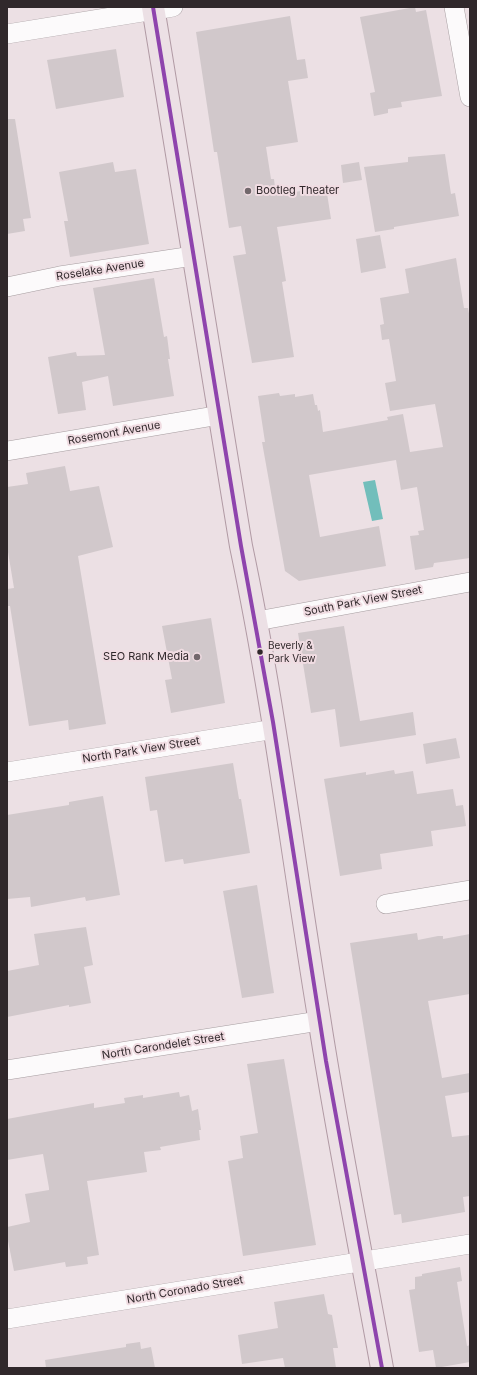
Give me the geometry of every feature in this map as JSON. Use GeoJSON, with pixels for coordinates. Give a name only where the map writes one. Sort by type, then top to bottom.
{"type":"FeatureCollection","features":[{"type":"Feature","properties":{"kind":"main road"},"geometry":{"type":"LineString","coordinates":[[160,8],[193,256],[241,546],[257,621],[259,644],[275,729],[319,1021],[382,1368]]}},
{"type":"Feature","properties":{"kind":"street"},"geometry":{"type":"LineString","coordinates":[[454,7],[470,97]]}},
{"type":"Feature","properties":{"kind":"street"},"geometry":{"type":"LineString","coordinates":[[7,34],[160,8]]}},
{"type":"Feature","properties":{"kind":"street","name":"Roselake Avenue"},"geometry":{"type":"LineString","coordinates":[[7,287],[60,276],[193,256]]}},
{"type":"Feature","properties":{"kind":"street","name":"Rosemont Avenue"},"geometry":{"type":"LineString","coordinates":[[7,451],[220,415]]}},
{"type":"Feature","properties":{"kind":"street","name":"South Park View Street"},"geometry":{"type":"LineString","coordinates":[[257,621],[470,582]]}},
{"type":"Feature","properties":{"kind":"street","name":"North Park View Street"},"geometry":{"type":"LineString","coordinates":[[7,772],[275,729]]}},
{"type":"Feature","properties":{"kind":"street"},"geometry":{"type":"LineString","coordinates":[[386,904],[470,890]]}},
{"type":"Feature","properties":{"kind":"street","name":"North Carondelet Street"},"geometry":{"type":"LineString","coordinates":[[7,1070],[319,1021]]}},
{"type":"Feature","properties":{"kind":"street","name":"North Coronado Street"},"geometry":{"type":"LineString","coordinates":[[7,1319],[470,1244]]}},
{"type":"Feature","properties":{"kind":"water"},"geometry":{"type":"Polygon","coordinates":[[[375,480],[383,519],[372,521],[363,482],[375,480]]]}},
{"type":"Feature","properties":{"kind":"building"},"geometry":{"type":"Polygon","coordinates":[[[415,7],[416,12],[426,10],[442,96],[401,102],[402,107],[388,109],[388,113],[374,116],[370,93],[375,92],[360,17],[415,7]]]}},
{"type":"Feature","properties":{"kind":"building"},"geometry":{"type":"Polygon","coordinates":[[[290,16],[297,60],[305,59],[308,78],[288,81],[298,142],[266,147],[271,179],[274,179],[276,195],[326,187],[331,219],[277,227],[286,281],[282,282],[294,357],[252,363],[233,256],[246,254],[241,226],[229,228],[217,152],[214,152],[196,32],[290,16]]]}},
{"type":"Feature","properties":{"kind":"building"},"geometry":{"type":"Polygon","coordinates":[[[116,49],[124,97],[56,109],[47,60],[116,49]]]}},
{"type":"Feature","properties":{"kind":"building"},"geometry":{"type":"Polygon","coordinates":[[[7,119],[15,119],[31,218],[23,219],[25,231],[7,234],[7,119]]]}},
{"type":"Feature","properties":{"kind":"building"},"geometry":{"type":"Polygon","coordinates":[[[445,154],[451,194],[455,193],[459,216],[394,227],[394,229],[375,232],[364,167],[408,162],[408,157],[445,154]]]}},
{"type":"Feature","properties":{"kind":"building"},"geometry":{"type":"Polygon","coordinates":[[[113,162],[115,172],[136,169],[149,244],[70,257],[64,221],[68,221],[59,172],[113,162]]]}},
{"type":"Feature","properties":{"kind":"building"},"geometry":{"type":"Polygon","coordinates":[[[359,162],[362,180],[343,183],[341,165],[359,162]]]}},
{"type":"Feature","properties":{"kind":"building"},"geometry":{"type":"Polygon","coordinates":[[[380,235],[386,268],[361,273],[356,239],[380,235]]]}},
{"type":"Feature","properties":{"kind":"building"},"geometry":{"type":"Polygon","coordinates":[[[456,258],[464,308],[468,308],[470,319],[470,558],[434,563],[433,567],[415,570],[410,536],[419,535],[418,531],[424,530],[417,487],[401,490],[396,460],[309,475],[320,537],[379,526],[386,566],[299,581],[285,571],[262,442],[265,442],[258,396],[279,393],[280,396],[295,394],[295,397],[313,394],[315,405],[317,405],[318,411],[320,410],[323,432],[388,420],[387,417],[403,414],[410,452],[443,447],[435,404],[390,411],[385,383],[396,381],[389,339],[382,340],[380,325],[384,324],[380,298],[409,293],[405,269],[456,258]]]}},
{"type":"Feature","properties":{"kind":"building"},"geometry":{"type":"Polygon","coordinates":[[[154,278],[164,337],[167,336],[170,359],[168,359],[174,396],[113,406],[108,376],[82,382],[86,410],[58,414],[48,357],[76,352],[77,356],[105,355],[93,288],[154,278]]]}},
{"type":"Feature","properties":{"kind":"building"},"geometry":{"type":"Polygon","coordinates":[[[65,466],[70,491],[99,486],[113,547],[78,556],[106,724],[69,730],[68,720],[29,726],[10,606],[7,606],[7,589],[14,588],[7,546],[7,487],[28,484],[26,473],[65,466]]]}},
{"type":"Feature","properties":{"kind":"building"},"geometry":{"type":"Polygon","coordinates":[[[211,618],[225,703],[171,713],[165,680],[172,679],[162,626],[211,618]]]}},
{"type":"Feature","properties":{"kind":"building"},"geometry":{"type":"Polygon","coordinates":[[[344,626],[360,721],[413,712],[416,735],[340,747],[335,709],[311,713],[298,633],[344,626]]]}},
{"type":"Feature","properties":{"kind":"building"},"geometry":{"type":"Polygon","coordinates":[[[456,738],[460,758],[426,764],[423,744],[456,738]]]}},
{"type":"Feature","properties":{"kind":"building"},"geometry":{"type":"Polygon","coordinates":[[[233,763],[250,853],[184,864],[183,859],[165,862],[157,810],[150,811],[145,777],[233,763]]]}},
{"type":"Feature","properties":{"kind":"building"},"geometry":{"type":"Polygon","coordinates":[[[394,770],[395,774],[413,771],[417,794],[453,789],[456,806],[463,805],[466,826],[431,831],[433,846],[380,854],[382,869],[340,876],[324,779],[366,772],[366,775],[394,770]]]}},
{"type":"Feature","properties":{"kind":"building"},"geometry":{"type":"Polygon","coordinates":[[[103,796],[120,895],[86,901],[85,897],[31,907],[30,897],[7,899],[7,815],[69,805],[69,802],[103,796]]]}},
{"type":"Feature","properties":{"kind":"building"},"geometry":{"type":"Polygon","coordinates":[[[257,885],[274,993],[242,998],[223,891],[257,885]]]}},
{"type":"Feature","properties":{"kind":"building"},"geometry":{"type":"Polygon","coordinates":[[[86,927],[93,965],[84,967],[91,1003],[69,1007],[69,1005],[7,1017],[7,971],[39,965],[34,934],[86,927]]]}},
{"type":"Feature","properties":{"kind":"building"},"geometry":{"type":"Polygon","coordinates":[[[417,933],[418,940],[438,936],[443,936],[443,939],[470,934],[470,994],[428,1001],[442,1078],[470,1073],[470,1092],[445,1096],[452,1137],[470,1135],[470,1196],[463,1197],[465,1212],[402,1223],[401,1214],[394,1215],[350,943],[417,933]]]}},
{"type":"Feature","properties":{"kind":"building"},"geometry":{"type":"Polygon","coordinates":[[[284,1059],[316,1245],[243,1256],[228,1161],[243,1158],[240,1136],[258,1133],[247,1064],[284,1059]]]}},
{"type":"Feature","properties":{"kind":"building"},"geometry":{"type":"Polygon","coordinates":[[[179,1092],[180,1097],[189,1095],[192,1111],[198,1109],[201,1130],[199,1130],[200,1140],[160,1147],[161,1150],[144,1152],[147,1172],[87,1181],[99,1255],[87,1257],[88,1264],[66,1267],[65,1262],[14,1271],[7,1236],[7,1227],[30,1222],[25,1194],[49,1190],[49,1188],[43,1154],[7,1160],[7,1119],[94,1103],[94,1108],[125,1103],[124,1098],[143,1095],[143,1098],[179,1092]]]}},
{"type":"Feature","properties":{"kind":"building"},"geometry":{"type":"Polygon","coordinates":[[[460,1267],[462,1281],[457,1282],[467,1346],[470,1345],[470,1362],[436,1368],[433,1350],[419,1352],[409,1290],[415,1289],[415,1277],[422,1276],[422,1274],[460,1267]]]}},
{"type":"Feature","properties":{"kind":"building"},"geometry":{"type":"Polygon","coordinates":[[[324,1294],[328,1314],[332,1315],[338,1348],[333,1348],[336,1368],[285,1368],[283,1358],[242,1364],[238,1335],[278,1328],[274,1302],[324,1294]]]}},
{"type":"Feature","properties":{"kind":"building"},"geometry":{"type":"Polygon","coordinates":[[[140,1342],[141,1349],[151,1347],[155,1368],[46,1368],[45,1360],[126,1347],[126,1344],[140,1342]]]}},
{"type":"Feature","properties":{"kind":"transit line"},"geometry":{"type":"LineString","coordinates":[[153,7],[241,546],[273,722],[326,1061],[382,1368]]}},
{"type":"Feature","properties":{"kind":"place","name":"Bootleg Theater"},"geometry":{"type":"Point","coordinates":[248,191]}},
{"type":"Feature","properties":{"kind":"place","name":"Beverly & Park View"},"geometry":{"type":"Point","coordinates":[260,652]}},
{"type":"Feature","properties":{"kind":"place","name":"SEO Rank Media"},"geometry":{"type":"Point","coordinates":[197,657]}}]}
